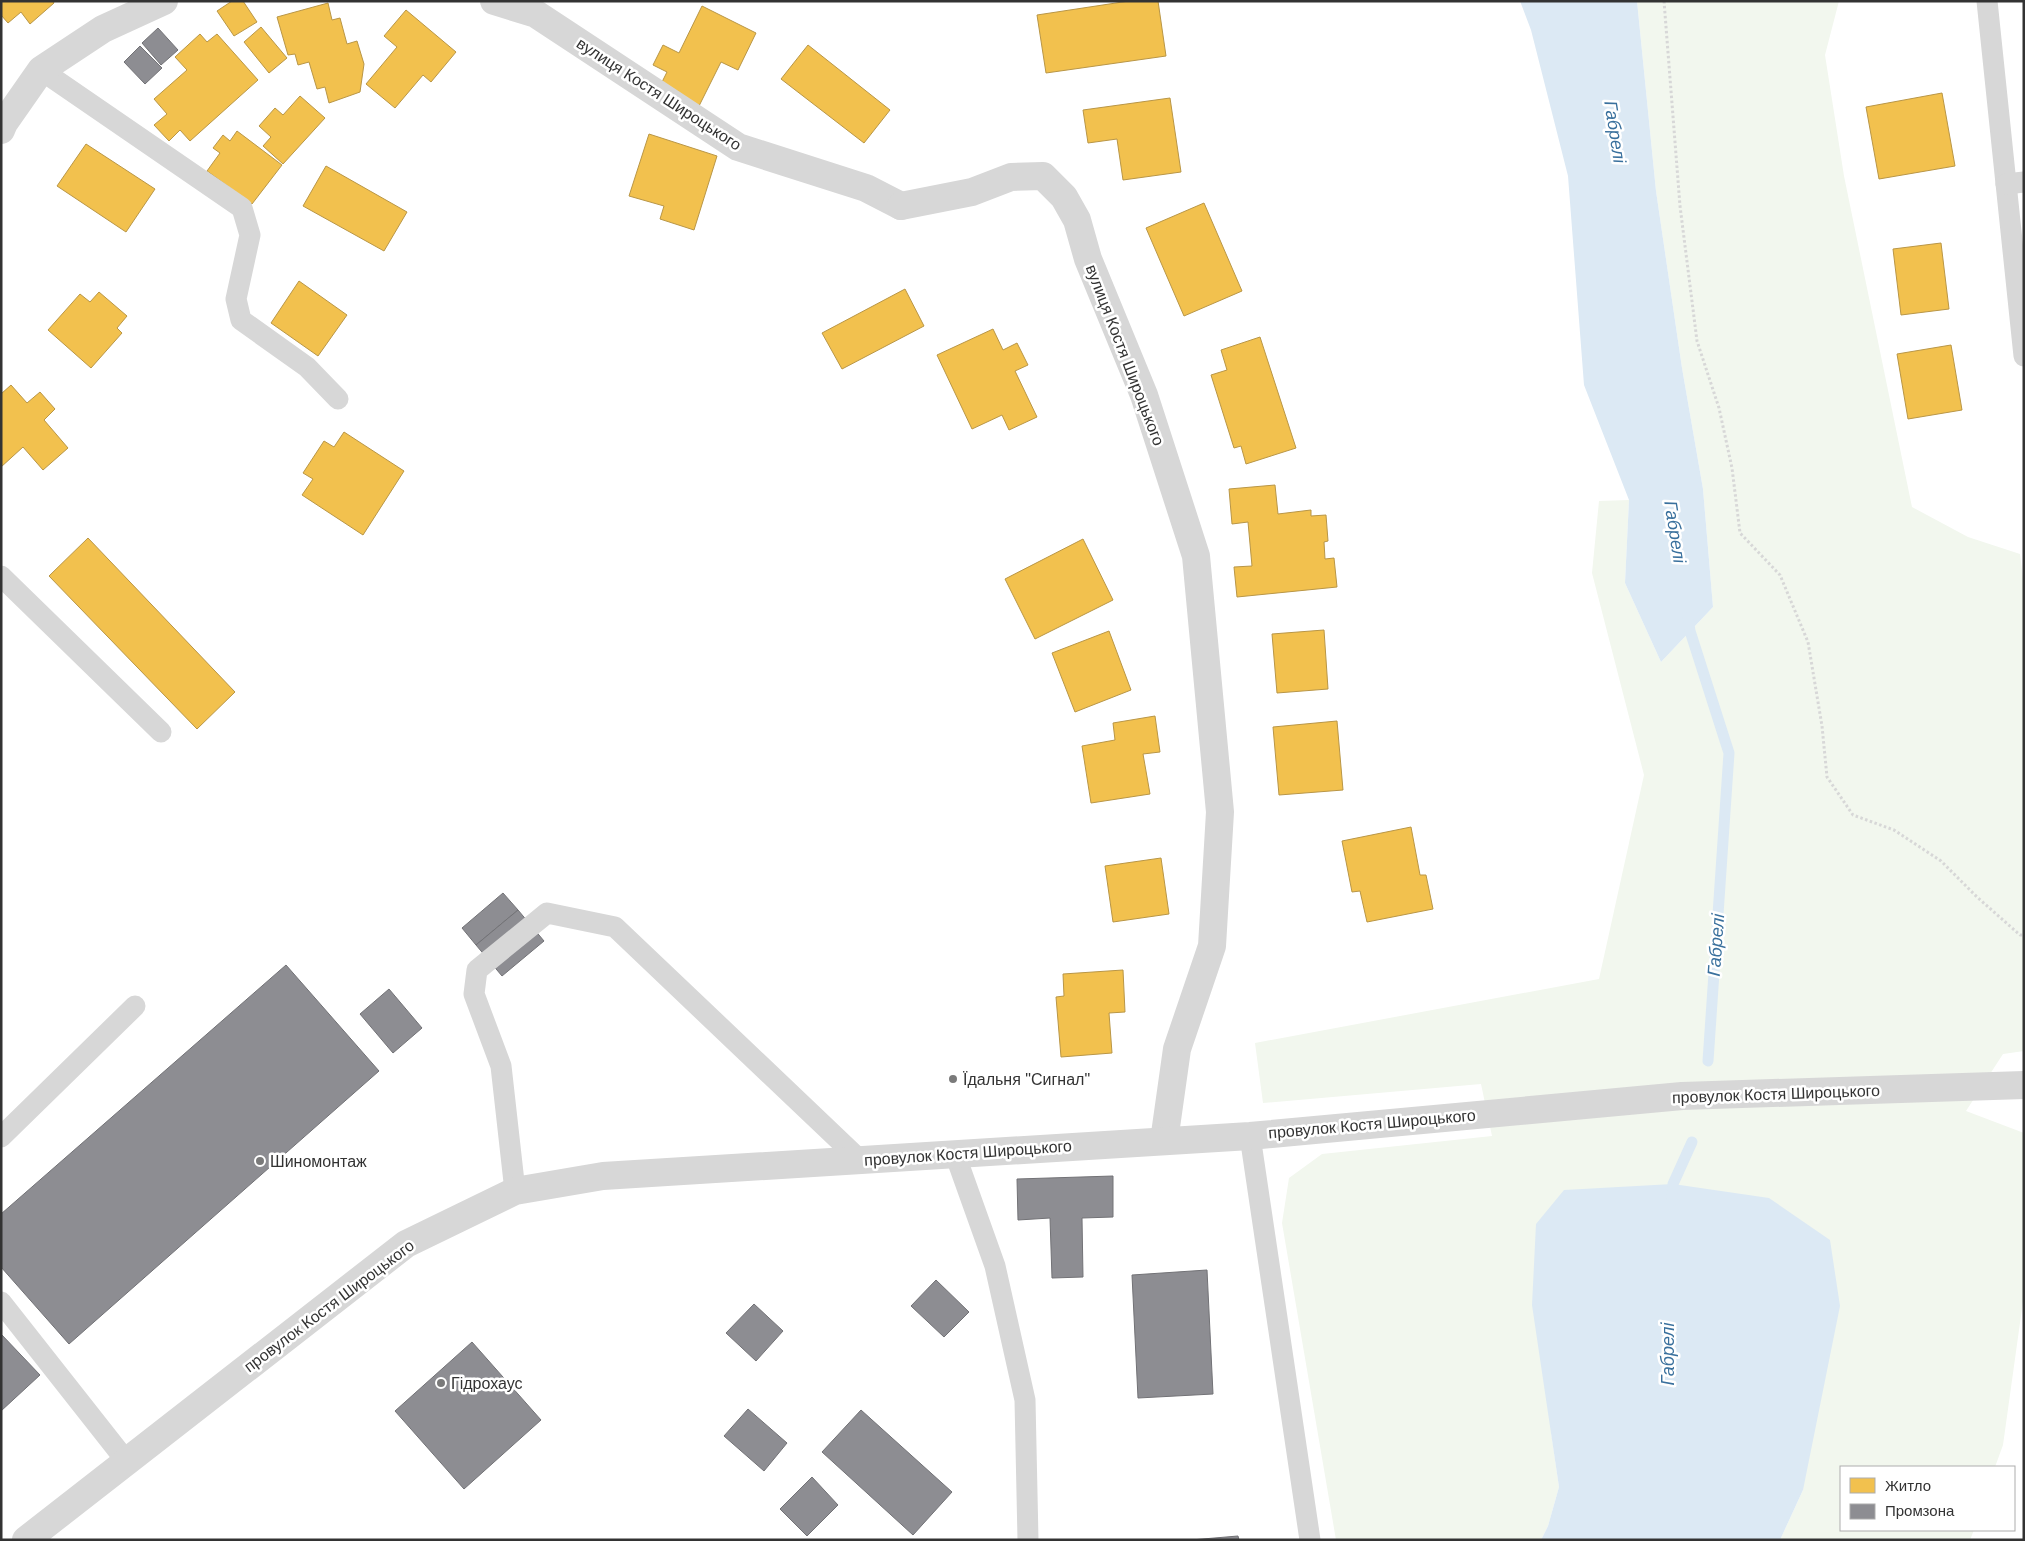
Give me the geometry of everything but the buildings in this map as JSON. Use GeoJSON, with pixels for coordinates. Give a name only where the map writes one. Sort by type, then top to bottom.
{"type":"FeatureCollection","features":[{"type":"Feature","properties":{"kind":"street"},"geometry":{"type":"LineString","coordinates":[[1,130],[41,70],[103,29],[164,1]]}},
{"type":"Feature","properties":{"kind":"street","name":"вулиця Костя Широцького"},"geometry":{"type":"LineString","coordinates":[[494,1],[536,14],[738,147],[866,188],[901,206],[972,192],[1011,177],[1042,176],[1064,197],[1077,220],[1088,259],[1144,395],[1196,556],[1220,812],[1212,946],[1177,1049],[1164,1141]]}},
{"type":"Feature","properties":{"kind":"street","name":"провулок Костя Широцького"},"geometry":{"type":"LineString","coordinates":[[26,1540],[406,1244],[515,1191],[603,1176],[1250,1136],[1682,1096],[2024,1085]]}},
{"type":"Feature","properties":{"kind":"lane"},"geometry":{"type":"LineString","coordinates":[[1987,1],[2015,183],[2024,356]]}},
{"type":"Feature","properties":{"kind":"lane"},"geometry":{"type":"LineString","coordinates":[[41,70],[242,208],[250,235],[236,299],[241,320],[307,367],[338,399]]}},
{"type":"Feature","properties":{"kind":"lane"},"geometry":{"type":"LineString","coordinates":[[1,576],[161,732]]}},
{"type":"Feature","properties":{"kind":"lane"},"geometry":{"type":"LineString","coordinates":[[515,1191],[500,1066],[474,994],[477,970],[547,913],[615,928],[860,1160]]}},
{"type":"Feature","properties":{"kind":"lane"},"geometry":{"type":"LineString","coordinates":[[1,1138],[135,1006]]}},
{"type":"Feature","properties":{"kind":"lane"},"geometry":{"type":"LineString","coordinates":[[1250,1136],[1310,1540]]}},
{"type":"Feature","properties":{"kind":"lane"},"geometry":{"type":"LineString","coordinates":[[956,1154],[995,1266],[1025,1400],[1028,1540]]}},
{"type":"Feature","properties":{"kind":"lane"},"geometry":{"type":"LineString","coordinates":[[1,1302],[127,1462]]}},
{"type":"Feature","properties":{"kind":"path"},"geometry":{"type":"LineString","coordinates":[[1664,1],[1680,206],[1697,341],[1719,408],[1732,468],[1740,533],[1780,575],[1808,642],[1822,726],[1827,777],[1853,815],[1894,830],[1941,861],[1984,903],[2020,935],[2024,935]]}},
{"type":"Feature","properties":{"kind":"shaded area"},"geometry":{"type":"Polygon","coordinates":[[[1637,1],[1839,1],[1825,55],[1844,176],[1912,507],[1968,537],[2020,554],[2024,587],[2024,1051],[2003,1054],[1966,1111],[2024,1133],[2024,1294],[2003,1445],[1995,1466],[1840,1466],[1840,1531],[1974,1531],[1970,1540],[1780,1540],[1803,1490],[1551,1432],[1559,1487],[1548,1526],[1541,1540],[1336,1540],[1282,1223],[1289,1178],[1322,1154],[1492,1136],[1481,1084],[1263,1103],[1255,1043],[1599,979],[1644,775],[1592,573],[1599,501],[1629,500],[1625,583],[1661,662],[1713,607],[1703,489],[1682,368],[1656,191],[1637,1]]]}},
{"type":"Feature","properties":{"kind":"water"},"geometry":{"type":"Polygon","coordinates":[[[1520,1],[1637,1],[1656,191],[1682,368],[1703,489],[1713,607],[1661,662],[1625,583],[1629,500],[1584,385],[1568,176],[1531,30],[1520,1]]]}},
{"type":"Feature","properties":{"kind":"water"},"geometry":{"type":"Polygon","coordinates":[[[1673,1184],[1769,1198],[1830,1240],[1840,1306],[1803,1490],[1780,1540],[1541,1540],[1548,1526],[1559,1487],[1532,1305],[1536,1224],[1564,1190],[1673,1184]]]}},
{"type":"Feature","properties":{"kind":"waterway","name":"Габрелі"},"geometry":{"type":"LineString","coordinates":[[1688,618],[1690,631],[1729,753],[1708,1061]]}},
{"type":"Feature","properties":{"kind":"waterway","name":"Габрелі"},"geometry":{"type":"LineString","coordinates":[[1672,1200],[1673,1184],[1692,1142]]}},
{"type":"Feature","properties":{"kind":"place","name":"Їдальня \"Сигнал\""},"geometry":{"type":"Point","coordinates":[953,1079]}},
{"type":"Feature","properties":{"kind":"place","name":"Шиномонтаж"},"geometry":{"type":"Point","coordinates":[260,1161]}},
{"type":"Feature","properties":{"kind":"place","name":"Гідрохаус"},"geometry":{"type":"Point","coordinates":[441,1383]}}]}
